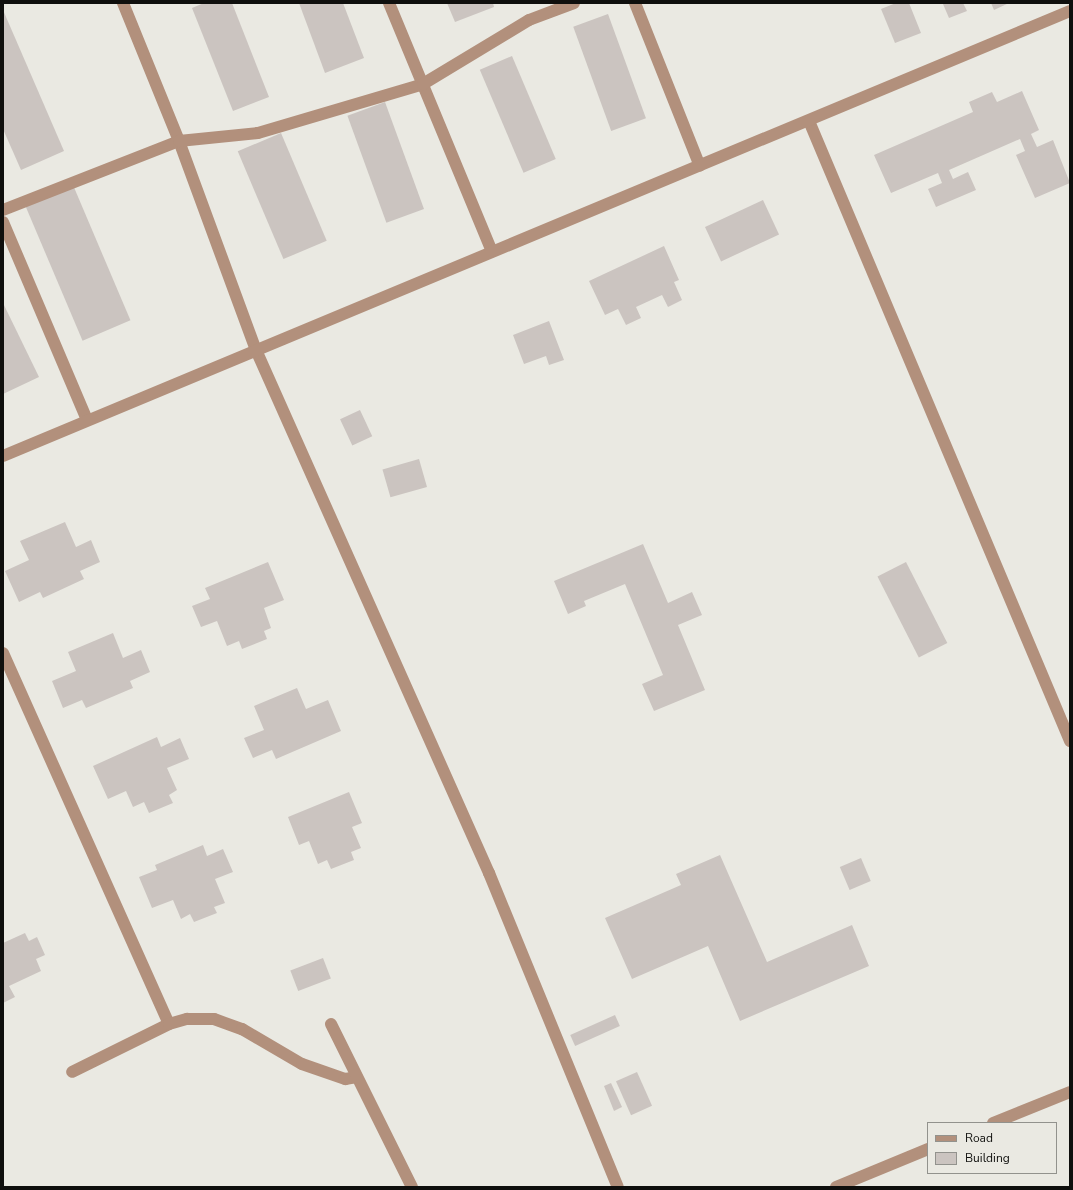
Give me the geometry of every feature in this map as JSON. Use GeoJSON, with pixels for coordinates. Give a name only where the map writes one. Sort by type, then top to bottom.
{"type":"FeatureCollection","features":[{"type":"Feature","properties":{"kind":"street"},"geometry":{"type":"LineString","coordinates":[[122,3],[179,141],[256,350],[489,873],[618,1187]]}},
{"type":"Feature","properties":{"kind":"street"},"geometry":{"type":"LineString","coordinates":[[389,3],[492,252]]}},
{"type":"Feature","properties":{"kind":"street"},"geometry":{"type":"LineString","coordinates":[[3,210],[179,141],[258,133],[423,84],[529,20],[574,3]]}},
{"type":"Feature","properties":{"kind":"street"},"geometry":{"type":"LineString","coordinates":[[634,3],[700,166]]}},
{"type":"Feature","properties":{"kind":"street"},"geometry":{"type":"LineString","coordinates":[[3,456],[1070,11]]}},
{"type":"Feature","properties":{"kind":"street"},"geometry":{"type":"LineString","coordinates":[[809,121],[1070,741]]}},
{"type":"Feature","properties":{"kind":"street"},"geometry":{"type":"LineString","coordinates":[[3,222],[87,420]]}},
{"type":"Feature","properties":{"kind":"street"},"geometry":{"type":"LineString","coordinates":[[3,653],[169,1024]]}},
{"type":"Feature","properties":{"kind":"street"},"geometry":{"type":"LineString","coordinates":[[72,1072],[169,1024],[188,1019],[214,1019],[242,1029],[302,1064],[345,1079],[357,1077]]}},
{"type":"Feature","properties":{"kind":"street"},"geometry":{"type":"LineString","coordinates":[[331,1024],[412,1187]]}},
{"type":"Feature","properties":{"kind":"street"},"geometry":{"type":"LineString","coordinates":[[995,1122],[1070,1092]]}},
{"type":"Feature","properties":{"kind":"street"},"geometry":{"type":"LineString","coordinates":[[836,1187],[927,1149]]}},
{"type":"Feature","properties":{"kind":"building"},"geometry":{"type":"Polygon","coordinates":[[[204,3],[232,3],[269,97],[233,111],[192,8],[204,3]]]}},
{"type":"Feature","properties":{"kind":"building"},"geometry":{"type":"Polygon","coordinates":[[[299,3],[343,3],[364,58],[325,73],[299,3]]]}},
{"type":"Feature","properties":{"kind":"building"},"geometry":{"type":"Polygon","coordinates":[[[447,3],[493,3],[494,7],[455,22],[447,3]]]}},
{"type":"Feature","properties":{"kind":"building"},"geometry":{"type":"Polygon","coordinates":[[[896,3],[909,3],[921,33],[895,43],[881,9],[896,3]]]}},
{"type":"Feature","properties":{"kind":"building"},"geometry":{"type":"Polygon","coordinates":[[[963,3],[967,11],[949,18],[943,4],[963,3]]]}},
{"type":"Feature","properties":{"kind":"building"},"geometry":{"type":"Polygon","coordinates":[[[991,3],[1009,3],[994,10],[991,3]]]}},
{"type":"Feature","properties":{"kind":"building"},"geometry":{"type":"Polygon","coordinates":[[[3,10],[64,151],[21,170],[3,129],[3,10]]]}},
{"type":"Feature","properties":{"kind":"building"},"geometry":{"type":"Polygon","coordinates":[[[608,14],[646,118],[611,131],[573,27],[608,14]]]}},
{"type":"Feature","properties":{"kind":"building"},"geometry":{"type":"Polygon","coordinates":[[[512,56],[556,159],[524,173],[480,70],[512,56]]]}},
{"type":"Feature","properties":{"kind":"building"},"geometry":{"type":"Polygon","coordinates":[[[1022,91],[1039,130],[1031,134],[1037,147],[1053,140],[1070,183],[1035,198],[1016,155],[1025,151],[1020,139],[949,170],[953,179],[968,172],[976,190],[936,207],[928,189],[942,183],[938,173],[891,193],[874,155],[973,112],[969,102],[992,92],[997,102],[1022,91]]]}},
{"type":"Feature","properties":{"kind":"building"},"geometry":{"type":"Polygon","coordinates":[[[385,102],[424,209],[386,223],[347,116],[385,102]]]}},
{"type":"Feature","properties":{"kind":"building"},"geometry":{"type":"Polygon","coordinates":[[[281,133],[327,241],[283,259],[238,151],[281,133]]]}},
{"type":"Feature","properties":{"kind":"building"},"geometry":{"type":"Polygon","coordinates":[[[73,185],[130,320],[83,341],[25,205],[73,185]]]}},
{"type":"Feature","properties":{"kind":"building"},"geometry":{"type":"Polygon","coordinates":[[[763,200],[779,234],[721,261],[705,227],[763,200]]]}},
{"type":"Feature","properties":{"kind":"building"},"geometry":{"type":"Polygon","coordinates":[[[664,246],[679,280],[674,282],[682,300],[668,307],[662,295],[636,307],[641,318],[626,325],[618,309],[605,315],[589,281],[664,246]]]}},
{"type":"Feature","properties":{"kind":"building"},"geometry":{"type":"Polygon","coordinates":[[[3,303],[39,377],[3,394],[3,303]]]}},
{"type":"Feature","properties":{"kind":"building"},"geometry":{"type":"Polygon","coordinates":[[[549,321],[564,360],[549,365],[546,356],[524,364],[513,335],[549,321]]]}},
{"type":"Feature","properties":{"kind":"building"},"geometry":{"type":"Polygon","coordinates":[[[360,410],[372,436],[352,446],[340,419],[360,410]]]}},
{"type":"Feature","properties":{"kind":"building"},"geometry":{"type":"Polygon","coordinates":[[[419,459],[427,487],[390,497],[382,469],[419,459]]]}},
{"type":"Feature","properties":{"kind":"building"},"geometry":{"type":"Polygon","coordinates":[[[65,522],[76,547],[91,540],[100,562],[80,571],[84,579],[43,598],[40,592],[19,602],[5,571],[29,560],[20,541],[65,522]]]}},
{"type":"Feature","properties":{"kind":"building"},"geometry":{"type":"Polygon","coordinates":[[[643,544],[668,603],[692,592],[702,615],[678,625],[705,690],[654,711],[642,684],[663,675],[625,584],[584,601],[586,606],[568,614],[554,581],[643,544]]]}},
{"type":"Feature","properties":{"kind":"building"},"geometry":{"type":"Polygon","coordinates":[[[268,562],[284,600],[264,608],[271,628],[264,631],[267,639],[242,649],[239,641],[227,646],[217,621],[201,627],[192,606],[210,599],[205,588],[268,562]]]}},
{"type":"Feature","properties":{"kind":"building"},"geometry":{"type":"Polygon","coordinates":[[[906,562],[947,643],[919,658],[877,577],[906,562]]]}},
{"type":"Feature","properties":{"kind":"building"},"geometry":{"type":"Polygon","coordinates":[[[113,633],[123,658],[141,650],[150,672],[130,681],[133,688],[86,708],[82,700],[63,708],[52,681],[76,671],[68,652],[113,633]]]}},
{"type":"Feature","properties":{"kind":"building"},"geometry":{"type":"Polygon","coordinates":[[[297,688],[306,709],[328,700],[341,731],[276,759],[272,750],[253,758],[244,738],[264,730],[254,706],[297,688]]]}},
{"type":"Feature","properties":{"kind":"building"},"geometry":{"type":"Polygon","coordinates":[[[157,737],[161,747],[180,738],[189,759],[167,768],[177,790],[169,795],[173,803],[149,813],[144,802],[133,807],[126,791],[108,799],[93,766],[157,737]]]}},
{"type":"Feature","properties":{"kind":"building"},"geometry":{"type":"Polygon","coordinates":[[[349,792],[362,823],[352,827],[361,848],[351,852],[354,860],[331,869],[327,860],[318,864],[309,841],[299,845],[288,817],[349,792]]]}},
{"type":"Feature","properties":{"kind":"building"},"geometry":{"type":"Polygon","coordinates":[[[203,845],[207,856],[223,849],[233,872],[215,879],[225,903],[214,907],[217,913],[194,922],[190,914],[181,919],[173,900],[152,908],[139,877],[157,870],[155,865],[203,845]]]}},
{"type":"Feature","properties":{"kind":"building"},"geometry":{"type":"Polygon","coordinates":[[[720,855],[767,962],[852,925],[869,966],[740,1021],[708,946],[632,979],[605,918],[681,885],[676,874],[720,855]]]}},
{"type":"Feature","properties":{"kind":"building"},"geometry":{"type":"Polygon","coordinates":[[[861,858],[871,881],[850,890],[840,867],[861,858]]]}},
{"type":"Feature","properties":{"kind":"building"},"geometry":{"type":"Polygon","coordinates":[[[25,933],[29,941],[37,937],[45,955],[36,959],[41,971],[9,986],[15,997],[3,1003],[3,943],[25,933]]]}},
{"type":"Feature","properties":{"kind":"building"},"geometry":{"type":"Polygon","coordinates":[[[323,958],[331,979],[298,991],[290,971],[323,958]]]}},
{"type":"Feature","properties":{"kind":"building"},"geometry":{"type":"Polygon","coordinates":[[[615,1015],[620,1026],[575,1046],[570,1035],[615,1015]]]}},
{"type":"Feature","properties":{"kind":"building"},"geometry":{"type":"Polygon","coordinates":[[[637,1072],[652,1106],[631,1115],[616,1081],[637,1072]]]}},
{"type":"Feature","properties":{"kind":"building"},"geometry":{"type":"Polygon","coordinates":[[[611,1083],[622,1107],[614,1111],[604,1086],[611,1083]]]}}]}
